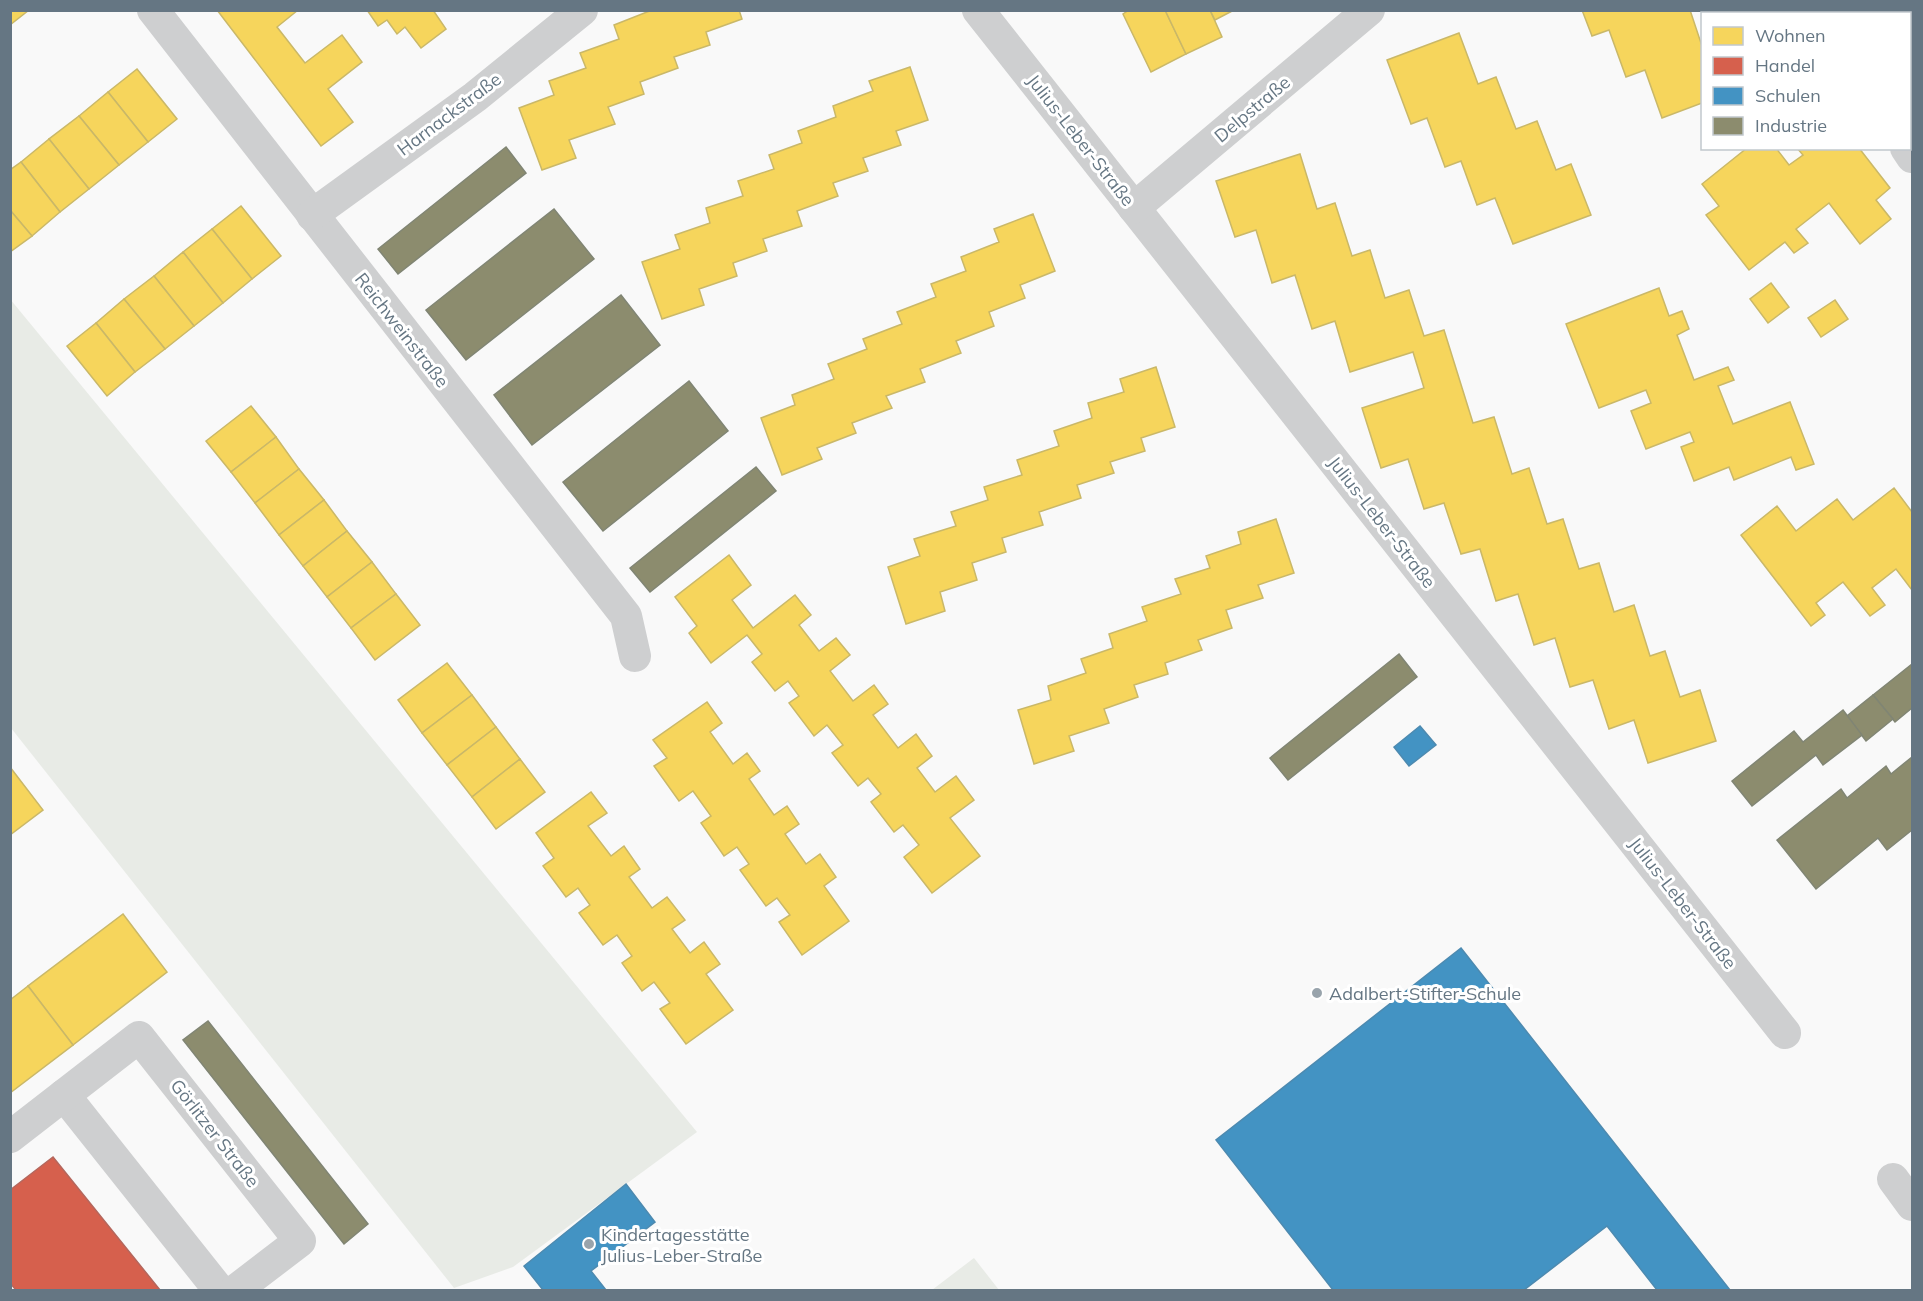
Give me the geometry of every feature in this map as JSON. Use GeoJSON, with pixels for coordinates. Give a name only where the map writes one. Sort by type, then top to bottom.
{"type":"FeatureCollection","features":[{"type":"Feature","properties":{"kind":"street","name":"Reichweinstraße"},"geometry":{"type":"LineString","coordinates":[[153,10],[626,616],[635,656]]}},
{"type":"Feature","properties":{"kind":"street","name":"Harnackstraße"},"geometry":{"type":"LineString","coordinates":[[312,215],[475,97],[582,10]]}},
{"type":"Feature","properties":{"kind":"street","name":"Julius-Leber-Straße"},"geometry":{"type":"LineString","coordinates":[[978,10],[1785,1033]]}},
{"type":"Feature","properties":{"kind":"street","name":"Delpstraße"},"geometry":{"type":"LineString","coordinates":[[1134,208],[1370,10]]}},
{"type":"Feature","properties":{"kind":"street","name":"Görlitzer Straße"},"geometry":{"type":"LineString","coordinates":[[10,1137],[139,1037],[300,1241],[236,1290]]}},
{"type":"Feature","properties":{"kind":"street"},"geometry":{"type":"LineString","coordinates":[[64,1095],[219,1290]]}},
{"type":"Feature","properties":{"kind":"street"},"geometry":{"type":"LineString","coordinates":[[1893,1179],[1912,1205]]}},
{"type":"Feature","properties":{"kind":"shaded area"},"geometry":{"type":"Polygon","coordinates":[[[10,299],[697,1132],[513,1267],[454,1288],[11,728],[10,299]]]}},
{"type":"Feature","properties":{"kind":"shaded area"},"geometry":{"type":"Polygon","coordinates":[[[974,1258],[999,1290],[932,1290],[974,1258]]]}},
{"type":"Feature","properties":{"kind":"building: Wohnen"},"geometry":{"type":"Polygon","coordinates":[[[10,10],[29,10],[10,25],[10,10]]]}},
{"type":"Feature","properties":{"kind":"building: Wohnen"},"geometry":{"type":"Polygon","coordinates":[[[217,10],[298,10],[277,27],[305,63],[342,35],[362,62],[328,89],[353,122],[321,146],[217,10]]]}},
{"type":"Feature","properties":{"kind":"building: Wohnen"},"geometry":{"type":"Polygon","coordinates":[[[367,10],[433,10],[446,29],[421,48],[405,27],[397,34],[387,20],[378,26],[367,10]]]}},
{"type":"Feature","properties":{"kind":"building: Wohnen"},"geometry":{"type":"Polygon","coordinates":[[[652,10],[739,10],[742,19],[706,32],[710,45],[674,57],[678,68],[640,82],[644,94],[608,107],[615,124],[569,140],[576,158],[542,170],[519,108],[554,95],[549,81],[586,68],[580,53],[619,39],[614,25],[652,10]]]}},
{"type":"Feature","properties":{"kind":"building: Wohnen"},"geometry":{"type":"Polygon","coordinates":[[[1129,10],[1165,10],[1186,54],[1151,72],[1123,14],[1129,10]]]}},
{"type":"Feature","properties":{"kind":"building: Wohnen"},"geometry":{"type":"Polygon","coordinates":[[[1165,10],[1210,10],[1222,37],[1186,54],[1165,10]]]}},
{"type":"Feature","properties":{"kind":"building: Wohnen"},"geometry":{"type":"Polygon","coordinates":[[[1210,10],[1234,10],[1215,20],[1210,10]]]}},
{"type":"Feature","properties":{"kind":"building: Wohnen"},"geometry":{"type":"Polygon","coordinates":[[[1582,10],[1690,10],[1701,43],[1701,103],[1662,118],[1645,70],[1626,77],[1609,30],[1592,36],[1582,10]]]}},
{"type":"Feature","properties":{"kind":"building: Wohnen"},"geometry":{"type":"Polygon","coordinates":[[[1459,33],[1478,84],[1496,77],[1516,129],[1537,121],[1556,170],[1571,164],[1591,215],[1513,244],[1495,198],[1477,205],[1461,161],[1445,167],[1427,118],[1411,124],[1387,60],[1459,33]]]}},
{"type":"Feature","properties":{"kind":"building: Wohnen"},"geometry":{"type":"Polygon","coordinates":[[[910,67],[928,120],[896,131],[901,145],[863,158],[868,171],[833,183],[838,196],[797,211],[802,226],[763,239],[767,251],[733,263],[737,276],[699,289],[704,305],[662,319],[642,262],[680,249],[675,235],[710,223],[706,208],[743,196],[738,181],[774,169],[769,155],[802,143],[798,131],[836,117],[833,106],[873,91],[869,81],[910,67]]]}},
{"type":"Feature","properties":{"kind":"building: Wohnen"},"geometry":{"type":"Polygon","coordinates":[[[137,69],[177,119],[148,142],[108,92],[137,69]]]}},
{"type":"Feature","properties":{"kind":"building: Wohnen"},"geometry":{"type":"Polygon","coordinates":[[[108,92],[148,142],[119,165],[79,116],[108,92]]]}},
{"type":"Feature","properties":{"kind":"building: Wohnen"},"geometry":{"type":"Polygon","coordinates":[[[79,116],[119,165],[89,189],[49,139],[79,116]]]}},
{"type":"Feature","properties":{"kind":"building: Wohnen"},"geometry":{"type":"Polygon","coordinates":[[[49,139],[89,189],[60,212],[21,162],[49,139]]]}},
{"type":"Feature","properties":{"kind":"building: Wohnen"},"geometry":{"type":"Polygon","coordinates":[[[1744,150],[1778,150],[1789,165],[1803,155],[1799,150],[1861,150],[1890,188],[1876,200],[1891,219],[1860,244],[1829,203],[1796,229],[1808,243],[1794,253],[1785,242],[1749,270],[1706,215],[1719,206],[1702,184],[1744,150]]]}},
{"type":"Feature","properties":{"kind":"building: Wohnen"},"geometry":{"type":"Polygon","coordinates":[[[1300,154],[1317,209],[1335,203],[1352,256],[1370,250],[1385,298],[1409,290],[1424,336],[1444,330],[1473,423],[1494,417],[1512,474],[1529,468],[1547,524],[1563,519],[1579,569],[1599,563],[1614,612],[1634,605],[1650,656],[1665,651],[1680,697],[1700,690],[1716,741],[1648,763],[1634,720],[1609,729],[1593,680],[1570,687],[1555,638],[1534,645],[1518,594],[1496,601],[1480,549],[1461,554],[1444,503],[1424,509],[1408,459],[1381,468],[1362,408],[1424,388],[1413,352],[1350,372],[1335,321],[1312,329],[1295,275],[1272,283],[1256,230],[1235,237],[1216,181],[1300,154]]]}},
{"type":"Feature","properties":{"kind":"building: Wohnen"},"geometry":{"type":"Polygon","coordinates":[[[21,162],[60,212],[32,236],[10,210],[10,170],[21,162]]]}},
{"type":"Feature","properties":{"kind":"building: Wohnen"},"geometry":{"type":"Polygon","coordinates":[[[241,206],[281,256],[252,279],[212,229],[241,206]]]}},
{"type":"Feature","properties":{"kind":"building: Wohnen"},"geometry":{"type":"Polygon","coordinates":[[[10,210],[32,236],[10,252],[10,210]]]}},
{"type":"Feature","properties":{"kind":"building: Wohnen"},"geometry":{"type":"Polygon","coordinates":[[[1033,214],[1055,271],[1020,285],[1025,298],[989,312],[994,326],[956,341],[961,353],[920,369],[925,382],[886,396],[892,408],[852,423],[856,433],[817,448],[822,459],[782,475],[761,418],[795,405],[792,395],[834,379],[828,364],[867,349],[863,339],[902,324],[897,312],[936,297],[931,284],[966,271],[961,257],[999,242],[994,229],[1033,214]]]}},
{"type":"Feature","properties":{"kind":"building: Wohnen"},"geometry":{"type":"Polygon","coordinates":[[[212,229],[252,279],[223,303],[183,252],[212,229]]]}},
{"type":"Feature","properties":{"kind":"building: Wohnen"},"geometry":{"type":"Polygon","coordinates":[[[183,252],[223,303],[194,326],[154,276],[183,252]]]}},
{"type":"Feature","properties":{"kind":"building: Wohnen"},"geometry":{"type":"Polygon","coordinates":[[[154,276],[194,326],[165,349],[124,299],[154,276]]]}},
{"type":"Feature","properties":{"kind":"building: Wohnen"},"geometry":{"type":"Polygon","coordinates":[[[1771,283],[1789,307],[1768,323],[1750,299],[1771,283]]]}},
{"type":"Feature","properties":{"kind":"building: Wohnen"},"geometry":{"type":"Polygon","coordinates":[[[1659,288],[1669,316],[1682,311],[1689,329],[1677,335],[1694,380],[1728,367],[1734,380],[1718,386],[1733,424],[1790,402],[1814,464],[1796,470],[1791,457],[1734,480],[1729,467],[1694,481],[1681,447],[1694,442],[1690,432],[1646,449],[1631,411],[1651,403],[1646,390],[1599,408],[1566,324],[1659,288]]]}},
{"type":"Feature","properties":{"kind":"building: Wohnen"},"geometry":{"type":"Polygon","coordinates":[[[124,299],[165,349],[135,372],[96,323],[124,299]]]}},
{"type":"Feature","properties":{"kind":"building: Wohnen"},"geometry":{"type":"Polygon","coordinates":[[[1835,300],[1848,319],[1821,337],[1808,318],[1835,300]]]}},
{"type":"Feature","properties":{"kind":"building: Wohnen"},"geometry":{"type":"Polygon","coordinates":[[[96,323],[135,372],[107,396],[67,346],[96,323]]]}},
{"type":"Feature","properties":{"kind":"building: Wohnen"},"geometry":{"type":"Polygon","coordinates":[[[1156,367],[1175,427],[1141,438],[1145,451],[1110,462],[1114,473],[1077,485],[1081,498],[1039,512],[1043,525],[1002,538],[1006,552],[972,563],[977,580],[940,592],[945,611],[906,624],[888,567],[920,556],[914,539],[956,526],[951,512],[988,500],[984,487],[1022,475],[1017,460],[1059,446],[1054,431],[1092,418],[1088,403],[1124,392],[1120,379],[1156,367]]]}},
{"type":"Feature","properties":{"kind":"building: Wohnen"},"geometry":{"type":"Polygon","coordinates":[[[251,406],[276,437],[231,472],[206,441],[251,406]]]}},
{"type":"Feature","properties":{"kind":"building: Wohnen"},"geometry":{"type":"Polygon","coordinates":[[[276,437],[299,469],[255,503],[231,472],[276,437]]]}},
{"type":"Feature","properties":{"kind":"building: Wohnen"},"geometry":{"type":"Polygon","coordinates":[[[299,469],[324,500],[279,535],[255,503],[299,469]]]}},
{"type":"Feature","properties":{"kind":"building: Wohnen"},"geometry":{"type":"Polygon","coordinates":[[[1894,488],[1912,512],[1912,590],[1896,569],[1872,588],[1885,605],[1870,616],[1843,582],[1816,603],[1825,615],[1811,626],[1741,535],[1777,506],[1796,531],[1837,499],[1853,520],[1894,488]]]}},
{"type":"Feature","properties":{"kind":"building: Wohnen"},"geometry":{"type":"Polygon","coordinates":[[[324,500],[347,531],[303,566],[279,535],[324,500]]]}},
{"type":"Feature","properties":{"kind":"building: Wohnen"},"geometry":{"type":"Polygon","coordinates":[[[1276,519],[1294,573],[1258,585],[1263,598],[1226,610],[1232,628],[1198,640],[1202,650],[1165,663],[1168,674],[1134,685],[1138,697],[1104,709],[1109,723],[1069,736],[1074,751],[1034,764],[1018,710],[1051,700],[1048,686],[1086,673],[1081,659],[1113,648],[1109,634],[1147,621],[1142,607],[1181,594],[1175,579],[1210,568],[1206,556],[1241,544],[1238,532],[1276,519]]]}},
{"type":"Feature","properties":{"kind":"building: Wohnen"},"geometry":{"type":"Polygon","coordinates":[[[347,531],[372,562],[327,597],[303,566],[347,531]]]}},
{"type":"Feature","properties":{"kind":"building: Wohnen"},"geometry":{"type":"Polygon","coordinates":[[[729,555],[751,585],[732,600],[753,628],[795,595],[811,615],[799,625],[819,651],[836,638],[850,655],[830,671],[853,701],[874,685],[888,704],[873,715],[898,748],[916,734],[932,756],[917,768],[935,792],[956,776],[974,800],[950,818],[980,856],[932,893],[904,857],[919,845],[903,825],[894,832],[871,802],[881,794],[868,778],[858,786],[832,753],[843,745],[827,725],[814,736],[789,703],[799,696],[788,681],[775,691],[752,662],[762,654],[747,635],[711,663],[689,633],[697,626],[675,597],[729,555]]]}},
{"type":"Feature","properties":{"kind":"building: Wohnen"},"geometry":{"type":"Polygon","coordinates":[[[372,562],[396,594],[351,628],[327,597],[372,562]]]}},
{"type":"Feature","properties":{"kind":"building: Wohnen"},"geometry":{"type":"Polygon","coordinates":[[[396,594],[420,625],[375,660],[351,628],[396,594]]]}},
{"type":"Feature","properties":{"kind":"building: Wohnen"},"geometry":{"type":"Polygon","coordinates":[[[447,663],[472,695],[422,733],[398,700],[447,663]]]}},
{"type":"Feature","properties":{"kind":"building: Wohnen"},"geometry":{"type":"Polygon","coordinates":[[[472,695],[496,727],[447,765],[422,733],[472,695]]]}},
{"type":"Feature","properties":{"kind":"building: Wohnen"},"geometry":{"type":"Polygon","coordinates":[[[707,702],[722,723],[710,732],[733,764],[747,753],[760,771],[749,779],[774,815],[787,806],[799,824],[785,834],[806,864],[820,854],[836,877],[824,886],[849,921],[802,955],[779,922],[790,915],[777,898],[766,906],[740,870],[749,864],[737,847],[724,856],[701,823],[711,816],[693,791],[679,801],[654,766],[667,758],[653,740],[707,702]]]}},
{"type":"Feature","properties":{"kind":"building: Wohnen"},"geometry":{"type":"Polygon","coordinates":[[[496,727],[520,759],[472,797],[447,765],[496,727]]]}},
{"type":"Feature","properties":{"kind":"building: Wohnen"},"geometry":{"type":"Polygon","coordinates":[[[520,759],[545,792],[496,829],[472,797],[520,759]]]}},
{"type":"Feature","properties":{"kind":"building: Wohnen"},"geometry":{"type":"Polygon","coordinates":[[[10,767],[43,810],[10,835],[10,767]]]}},
{"type":"Feature","properties":{"kind":"building: Wohnen"},"geometry":{"type":"Polygon","coordinates":[[[591,792],[607,813],[588,826],[611,856],[624,846],[640,869],[629,877],[652,908],[667,897],[685,920],[672,929],[690,953],[704,942],[720,964],[706,974],[733,1010],[686,1044],[660,1009],[670,1003],[654,982],[642,991],[622,963],[632,956],[617,935],[603,945],[579,913],[590,905],[578,888],[566,897],[543,866],[554,858],[536,833],[591,792]]]}},
{"type":"Feature","properties":{"kind":"building: Wohnen"},"geometry":{"type":"Polygon","coordinates":[[[123,914],[167,972],[73,1045],[28,986],[123,914]]]}},
{"type":"Feature","properties":{"kind":"building: Wohnen"},"geometry":{"type":"Polygon","coordinates":[[[28,986],[73,1045],[10,1093],[10,1000],[28,986]]]}},
{"type":"Feature","properties":{"kind":"building: Handel"},"geometry":{"type":"Polygon","coordinates":[[[53,1157],[160,1290],[16,1290],[10,1283],[10,1190],[53,1157]]]}},
{"type":"Feature","properties":{"kind":"building: Schulen"},"geometry":{"type":"Polygon","coordinates":[[[1420,726],[1436,745],[1409,766],[1394,747],[1420,726]]]}},
{"type":"Feature","properties":{"kind":"building: Schulen"},"geometry":{"type":"Polygon","coordinates":[[[1461,948],[1730,1290],[1657,1290],[1607,1226],[1524,1290],[1333,1290],[1216,1140],[1461,948]]]}},
{"type":"Feature","properties":{"kind":"building: Schulen","name":"Kindertagesstätte Julius-Leber-Straße"},"geometry":{"type":"Polygon","coordinates":[[[626,1184],[655,1222],[591,1271],[606,1290],[543,1290],[524,1266],[626,1184]]]}},
{"type":"Feature","properties":{"kind":"building: Industrie"},"geometry":{"type":"Polygon","coordinates":[[[506,147],[526,173],[398,274],[378,249],[506,147]]]}},
{"type":"Feature","properties":{"kind":"building: Industrie"},"geometry":{"type":"Polygon","coordinates":[[[554,209],[594,259],[466,360],[426,310],[554,209]]]}},
{"type":"Feature","properties":{"kind":"building: Industrie"},"geometry":{"type":"Polygon","coordinates":[[[621,295],[660,345],[532,445],[494,395],[621,295]]]}},
{"type":"Feature","properties":{"kind":"building: Industrie"},"geometry":{"type":"Polygon","coordinates":[[[689,381],[728,431],[603,531],[563,482],[689,381]]]}},
{"type":"Feature","properties":{"kind":"building: Industrie"},"geometry":{"type":"Polygon","coordinates":[[[756,467],[776,491],[650,592],[630,568],[756,467]]]}},
{"type":"Feature","properties":{"kind":"building: Industrie"},"geometry":{"type":"Polygon","coordinates":[[[1399,654],[1417,677],[1288,780],[1270,758],[1399,654]]]}},
{"type":"Feature","properties":{"kind":"building: Industrie"},"geometry":{"type":"Polygon","coordinates":[[[1912,664],[1912,708],[1895,722],[1873,695],[1912,664]]]}},
{"type":"Feature","properties":{"kind":"building: Industrie"},"geometry":{"type":"Polygon","coordinates":[[[1873,695],[1893,719],[1866,741],[1847,716],[1873,695]]]}},
{"type":"Feature","properties":{"kind":"building: Industrie"},"geometry":{"type":"Polygon","coordinates":[[[1843,710],[1862,735],[1823,765],[1816,755],[1752,806],[1732,781],[1794,731],[1803,742],[1843,710]]]}},
{"type":"Feature","properties":{"kind":"building: Industrie"},"geometry":{"type":"Polygon","coordinates":[[[1912,757],[1912,830],[1887,850],[1878,838],[1816,889],[1777,840],[1841,789],[1847,798],[1886,766],[1891,774],[1912,757]]]}},
{"type":"Feature","properties":{"kind":"building: Industrie"},"geometry":{"type":"Polygon","coordinates":[[[208,1021],[368,1224],[344,1244],[183,1040],[208,1021]]]}},
{"type":"Feature","properties":{"kind":"place","name":"Adalbert-Stifter-Schule"},"geometry":{"type":"Point","coordinates":[1317,993]}},
{"type":"Feature","properties":{"kind":"place","name":"Kindertagesstätte Julius-Leber-Straße"},"geometry":{"type":"Point","coordinates":[589,1244]}}]}
